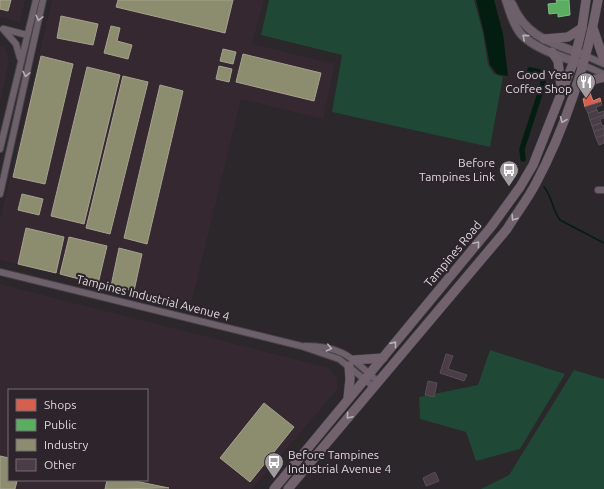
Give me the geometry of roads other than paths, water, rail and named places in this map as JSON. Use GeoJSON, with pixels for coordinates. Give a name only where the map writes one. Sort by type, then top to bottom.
{"type":"FeatureCollection","features":[{"type":"Feature","properties":{"kind":"main road","name":"Tampines Road"},"geometry":{"type":"LineString","coordinates":[[274,489],[492,227],[520,188],[533,165],[575,57],[582,28],[586,0]]}},
{"type":"Feature","properties":{"kind":"main road","name":"Tampines Road"},"geometry":{"type":"LineString","coordinates":[[288,489],[507,229],[538,179],[577,84],[593,28],[598,0]]}},
{"type":"Feature","properties":{"kind":"main road"},"geometry":{"type":"LineString","coordinates":[[544,39],[568,37],[582,28]]}},
{"type":"Feature","properties":{"kind":"main road"},"geometry":{"type":"LineString","coordinates":[[593,28],[604,60]]}},
{"type":"Feature","properties":{"kind":"main road"},"geometry":{"type":"LineString","coordinates":[[552,52],[558,61],[561,76],[561,92]]}},
{"type":"Feature","properties":{"kind":"main road"},"geometry":{"type":"LineString","coordinates":[[577,84],[604,77]]}},
{"type":"Feature","properties":{"kind":"main road"},"geometry":{"type":"LineString","coordinates":[[348,399],[351,363],[383,358]]}},
{"type":"Feature","properties":{"kind":"street"},"geometry":{"type":"LineString","coordinates":[[0,149],[36,0]]}},
{"type":"Feature","properties":{"kind":"street"},"geometry":{"type":"LineString","coordinates":[[0,194],[43,0]]}},
{"type":"Feature","properties":{"kind":"street"},"geometry":{"type":"LineString","coordinates":[[506,0],[514,23],[521,34],[534,44],[552,52],[604,64]]}},
{"type":"Feature","properties":{"kind":"street"},"geometry":{"type":"LineString","coordinates":[[510,0],[525,27],[536,36],[575,57]]}},
{"type":"Feature","properties":{"kind":"street"},"geometry":{"type":"LineString","coordinates":[[2,29],[27,35]]}},
{"type":"Feature","properties":{"kind":"street"},"geometry":{"type":"LineString","coordinates":[[2,29],[16,44],[20,64]]}},
{"type":"Feature","properties":{"kind":"street"},"geometry":{"type":"LineString","coordinates":[[585,60],[604,74]]}},
{"type":"Feature","properties":{"kind":"street","name":"Tampines Industrial Avenue 4"},"geometry":{"type":"LineString","coordinates":[[0,272],[301,346],[351,363],[376,384]]}},
{"type":"Feature","properties":{"kind":"waterway"},"geometry":{"type":"LineString","coordinates":[[523,159],[522,149],[543,84],[543,77],[539,72],[530,70]]}},
{"type":"Feature","properties":{"kind":"waterway"},"geometry":{"type":"LineString","coordinates":[[544,187],[549,194],[560,220],[604,243]]}},
{"type":"Feature","properties":{"kind":"place","name":"Good Year Coffee Shop"},"geometry":{"type":"Point","coordinates":[586,99]}},
{"type":"Feature","properties":{"kind":"place","name":"Before Tampines Link"},"geometry":{"type":"Point","coordinates":[509,187]}},
{"type":"Feature","properties":{"kind":"place","name":"Before Tampines Industrial Avenue 4"},"geometry":{"type":"Point","coordinates":[274,479]}}]}
